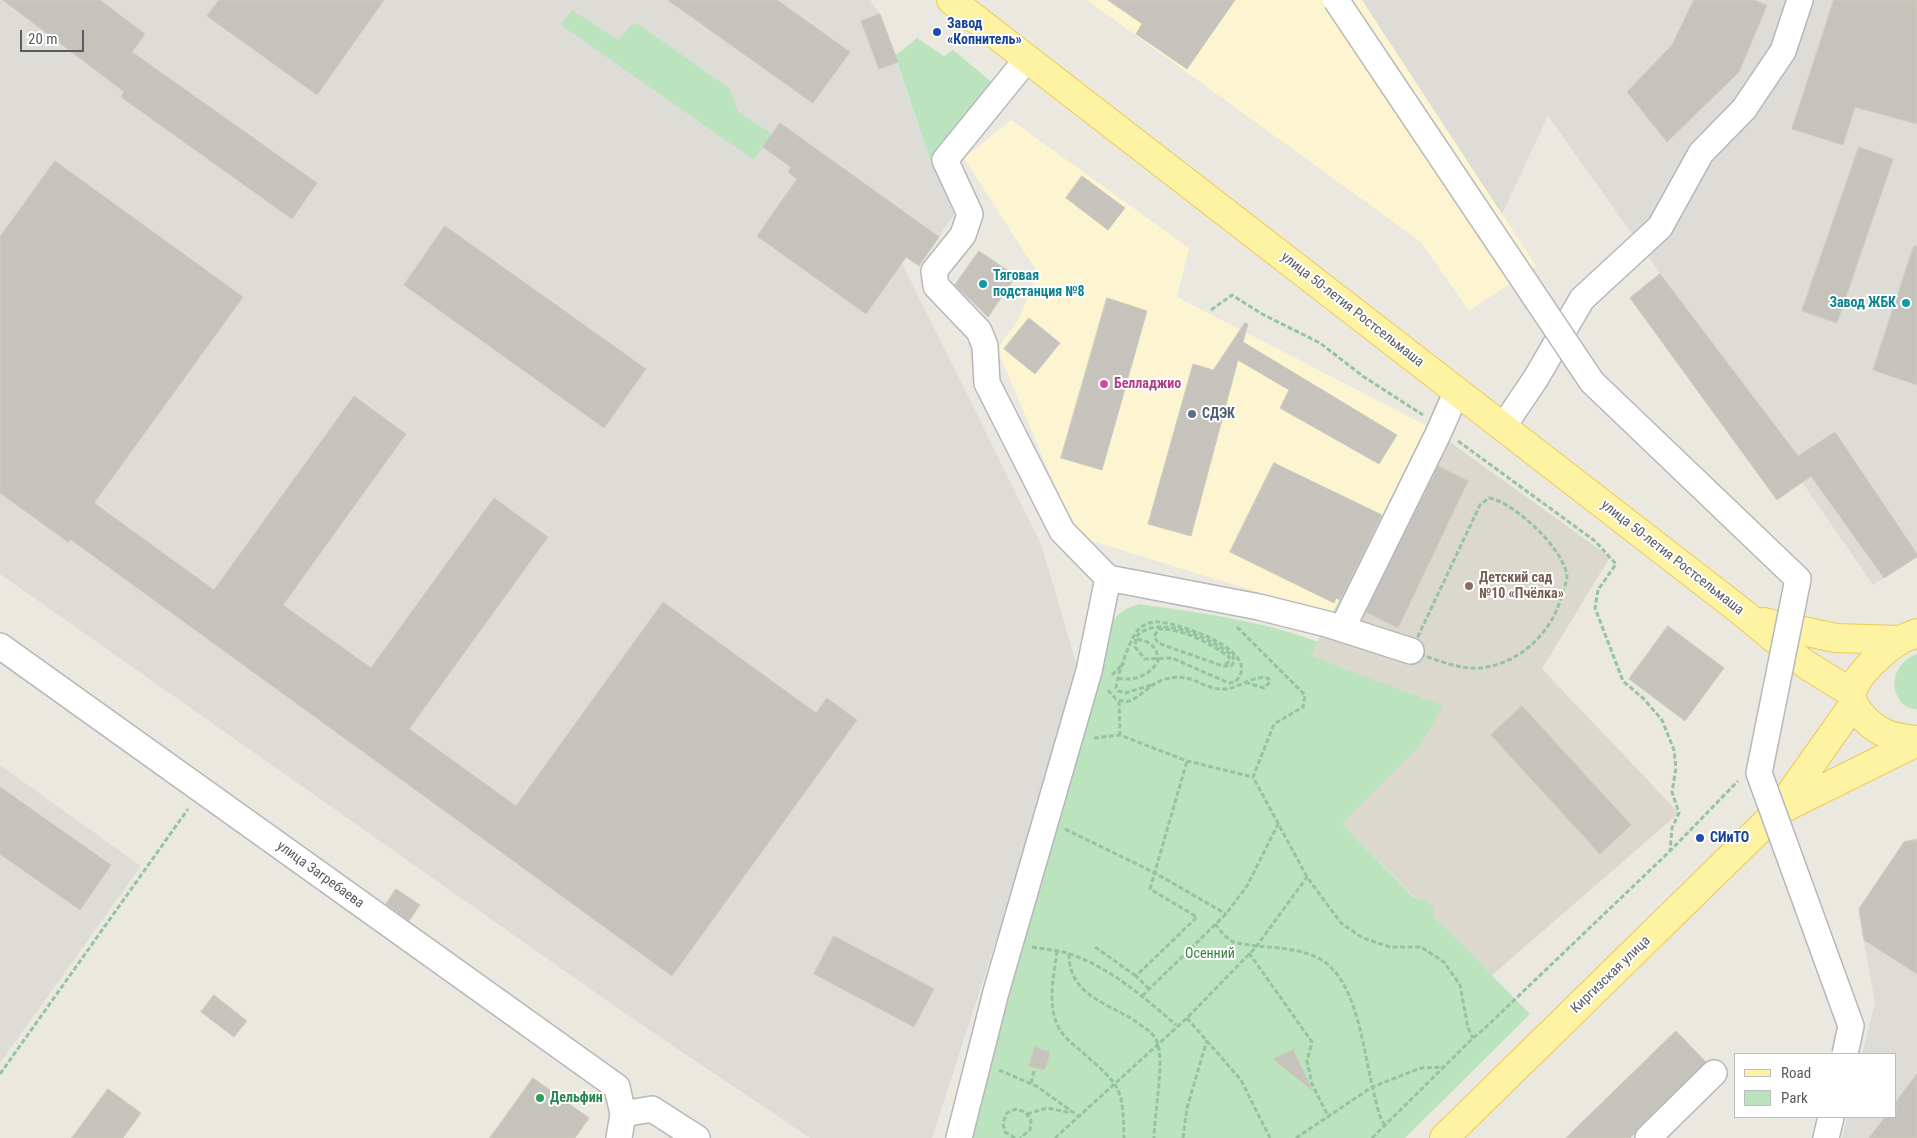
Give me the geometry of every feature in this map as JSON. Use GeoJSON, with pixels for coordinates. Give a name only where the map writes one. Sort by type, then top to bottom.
{"type":"FeatureCollection","features":[{"type":"Feature","properties":{"kind":"main road","name":"улица 50-летия Ростсельмаша"},"geometry":{"type":"LineString","coordinates":[[953,1],[1753,620],[1806,664],[1853,699],[1866,719],[1885,733],[1917,741]]}},
{"type":"Feature","properties":{"kind":"main road"},"geometry":{"type":"LineString","coordinates":[[1753,620],[1835,638],[1908,637]]}},
{"type":"Feature","properties":{"kind":"main road"},"geometry":{"type":"LineString","coordinates":[[1778,811],[1853,699],[1865,670],[1908,637]]}},
{"type":"Feature","properties":{"kind":"main road"},"geometry":{"type":"LineString","coordinates":[[1778,811],[1917,741]]}},
{"type":"Feature","properties":{"kind":"main road","name":"Киргизская улица"},"geometry":{"type":"LineString","coordinates":[[1444,1138],[1778,811]]}},
{"type":"Feature","properties":{"kind":"street"},"geometry":{"type":"LineString","coordinates":[[1336,0],[1592,382],[1798,579],[1759,773],[1851,1026],[1844,1053]]}},
{"type":"Feature","properties":{"kind":"street"},"geometry":{"type":"LineString","coordinates":[[1503,427],[1536,378],[1582,300],[1660,227],[1701,153],[1744,108],[1784,51],[1800,0]]}},
{"type":"Feature","properties":{"kind":"street"},"geometry":{"type":"LineString","coordinates":[[1027,59],[945,160],[970,214],[963,235],[934,271],[936,286],[979,331],[985,346],[987,383],[1062,531],[1108,578],[1227,600],[1342,629],[1411,651]]}},
{"type":"Feature","properties":{"kind":"street"},"geometry":{"type":"LineString","coordinates":[[1342,629],[1441,428],[1457,391]]}},
{"type":"Feature","properties":{"kind":"street"},"geometry":{"type":"LineString","coordinates":[[958,1138],[996,992],[1089,671],[1108,578]]}},
{"type":"Feature","properties":{"kind":"street","name":"улица Загребаева"},"geometry":{"type":"LineString","coordinates":[[0,646],[617,1088],[621,1126]]}},
{"type":"Feature","properties":{"kind":"street"},"geometry":{"type":"LineString","coordinates":[[1648,1138],[1714,1073]]}},
{"type":"Feature","properties":{"kind":"street"},"geometry":{"type":"LineString","coordinates":[[621,1126],[652,1109],[697,1138]]}},
{"type":"Feature","properties":{"kind":"street"},"geometry":{"type":"LineString","coordinates":[[1826,1138],[1830,1118]]}},
{"type":"Feature","properties":{"kind":"path"},"geometry":{"type":"LineString","coordinates":[[1211,310],[1232,295],[1262,314],[1320,343],[1364,377],[1441,428],[1595,541],[1616,564],[1598,590],[1595,608],[1623,681],[1644,699],[1662,720],[1674,750],[1676,768],[1672,792],[1679,813],[1672,828],[1670,851]]}},
{"type":"Feature","properties":{"kind":"path"},"geometry":{"type":"LineString","coordinates":[[1489,498],[1498,500],[1520,514],[1557,551],[1567,576],[1560,604],[1539,640],[1514,659],[1481,668],[1459,667],[1411,651],[1480,505],[1489,498]]}},
{"type":"Feature","properties":{"kind":"path"},"geometry":{"type":"LineString","coordinates":[[1227,600],[1227,617],[1304,695],[1304,707],[1274,724],[1254,777],[1307,877],[1341,923],[1363,938],[1390,947],[1421,947],[1444,962],[1460,985],[1468,1028],[1473,1038]]}},
{"type":"Feature","properties":{"kind":"path"},"geometry":{"type":"LineString","coordinates":[[1223,666],[1230,662],[1229,657],[1204,642],[1163,629],[1155,632],[1154,638],[1158,643],[1223,666],[1228,667],[1233,664],[1233,656],[1214,644],[1185,632],[1155,626],[1141,631],[1135,639],[1135,647],[1142,657],[1175,659],[1228,682],[1237,680],[1241,669],[1237,655],[1197,632],[1160,622],[1147,624],[1134,633],[1116,689],[1123,693],[1162,680],[1178,678],[1191,678],[1218,689],[1230,688],[1244,682],[1266,677],[1270,682],[1268,687],[1261,688],[1244,682]]}},
{"type":"Feature","properties":{"kind":"path"},"geometry":{"type":"LineString","coordinates":[[1118,678],[1132,679],[1144,675],[1154,667],[1159,659],[1157,651],[1151,644],[1135,639]]}},
{"type":"Feature","properties":{"kind":"path"},"geometry":{"type":"LineString","coordinates":[[1124,663],[1108,683],[1111,695],[1120,702],[1131,701],[1151,685]]}},
{"type":"Feature","properties":{"kind":"path"},"geometry":{"type":"LineString","coordinates":[[1120,702],[1120,735]]}},
{"type":"Feature","properties":{"kind":"path"},"geometry":{"type":"LineString","coordinates":[[1085,740],[1120,735],[1187,761],[1254,777]]}},
{"type":"Feature","properties":{"kind":"path"},"geometry":{"type":"LineString","coordinates":[[1136,976],[1197,918],[1150,889],[1187,761]]}},
{"type":"Feature","properties":{"kind":"path"},"geometry":{"type":"LineString","coordinates":[[1372,1138],[1473,1038],[1486,1028],[1670,851],[1742,777]]}},
{"type":"Feature","properties":{"kind":"path"},"geometry":{"type":"LineString","coordinates":[[0,1074],[201,790]]}},
{"type":"Feature","properties":{"kind":"path"},"geometry":{"type":"LineString","coordinates":[[1142,996],[1226,914],[1247,886],[1278,823]]}},
{"type":"Feature","properties":{"kind":"path"},"geometry":{"type":"LineString","coordinates":[[1062,828],[1156,873],[1226,914]]}},
{"type":"Feature","properties":{"kind":"path"},"geometry":{"type":"LineString","coordinates":[[1055,1138],[1176,1025],[1187,1018],[1257,946],[1307,877]]}},
{"type":"Feature","properties":{"kind":"path"},"geometry":{"type":"LineString","coordinates":[[1215,924],[1228,939],[1257,946],[1306,953],[1327,964],[1339,974],[1348,990],[1372,1088],[1385,1125]]}},
{"type":"Feature","properties":{"kind":"path"},"geometry":{"type":"LineString","coordinates":[[1029,946],[1069,954],[1112,976],[1142,996],[1176,1025]]}},
{"type":"Feature","properties":{"kind":"path"},"geometry":{"type":"LineString","coordinates":[[1095,947],[1136,976],[1149,989]]}},
{"type":"Feature","properties":{"kind":"path"},"geometry":{"type":"LineString","coordinates":[[1057,951],[1052,998],[1058,1026],[1066,1039],[1115,1082],[1123,1110],[1124,1138]]}},
{"type":"Feature","properties":{"kind":"path"},"geometry":{"type":"LineString","coordinates":[[1249,953],[1312,1042],[1307,1061],[1312,1084],[1329,1118]]}},
{"type":"Feature","properties":{"kind":"path"},"geometry":{"type":"LineString","coordinates":[[1069,954],[1071,971],[1081,988],[1147,1028],[1158,1043],[1159,1072],[1154,1138]]}},
{"type":"Feature","properties":{"kind":"path"},"geometry":{"type":"LineString","coordinates":[[1187,1018],[1241,1080],[1270,1138]]}},
{"type":"Feature","properties":{"kind":"path"},"geometry":{"type":"LineString","coordinates":[[1183,1138],[1187,1108],[1207,1039]]}},
{"type":"Feature","properties":{"kind":"path"},"geometry":{"type":"LineString","coordinates":[[1296,1138],[1372,1088],[1421,1068],[1444,1067]]}},
{"type":"Feature","properties":{"kind":"path"},"geometry":{"type":"LineString","coordinates":[[996,1069],[1031,1083],[1052,1095],[1078,1116]]}},
{"type":"Feature","properties":{"kind":"path"},"geometry":{"type":"LineString","coordinates":[[1031,1083],[1034,1072]]}},
{"type":"Feature","properties":{"kind":"path"},"geometry":{"type":"LineString","coordinates":[[1027,1114],[1047,1108],[1067,1112],[1070,1109]]}},
{"type":"Feature","properties":{"kind":"path"},"geometry":{"type":"LineString","coordinates":[[1012,1138],[1003,1128],[1006,1113],[1016,1109],[1027,1114],[1031,1120],[1030,1130],[1020,1138]]}},
{"type":"Feature","properties":{"kind":"shaded area"},"geometry":{"type":"Polygon","coordinates":[[[0,0],[870,0],[880,14],[931,162],[954,214],[919,266],[906,257],[902,263],[1041,544],[1081,679],[932,1138],[810,1138],[626,1014],[0,574],[0,0]]]}},
{"type":"Feature","properties":{"kind":"shaded area"},"geometry":{"type":"Polygon","coordinates":[[[1087,0],[1362,0],[1536,266],[1469,311],[1421,242],[1087,0]]]}},
{"type":"Feature","properties":{"kind":"shaded area"},"geometry":{"type":"Polygon","coordinates":[[[1362,0],[1917,0],[1917,557],[1873,585],[1802,482],[1777,500],[1630,298],[1660,273],[1548,116],[1502,214],[1362,0]]]}},
{"type":"Feature","properties":{"kind":"shaded area"},"geometry":{"type":"Polygon","coordinates":[[[1011,120],[1189,248],[1177,297],[1429,427],[1332,615],[1076,536],[1001,358],[995,352],[1018,320],[1038,273],[964,158],[1011,120]]]}},
{"type":"Feature","properties":{"kind":"shaded area"},"geometry":{"type":"Polygon","coordinates":[[[1429,427],[1610,557],[1542,669],[1679,813],[1491,976],[1433,916],[1425,899],[1415,898],[1342,824],[1419,747],[1310,656],[1429,427]]]}},
{"type":"Feature","properties":{"kind":"shaded area"},"geometry":{"type":"Polygon","coordinates":[[[0,765],[141,866],[0,1063],[0,765]]]}},
{"type":"Feature","properties":{"kind":"shaded area"},"geometry":{"type":"Polygon","coordinates":[[[1917,838],[1917,1138],[1842,1138],[1847,1118],[1897,1118],[1897,1053],[1862,1053],[1875,1003],[1858,909],[1904,841],[1917,838]]]}},
{"type":"Feature","properties":{"kind":"green space"},"geometry":{"type":"Polygon","coordinates":[[[572,10],[618,40],[631,25],[638,24],[730,89],[738,112],[772,134],[754,160],[561,25],[572,10]]]}},
{"type":"Feature","properties":{"kind":"green space"},"geometry":{"type":"Polygon","coordinates":[[[917,38],[944,56],[953,50],[995,85],[931,162],[895,56],[917,38]]]}},
{"type":"Feature","properties":{"kind":"green space","name":"Осенний"},"geometry":{"type":"Polygon","coordinates":[[[1139,604],[1230,618],[1296,634],[1318,642],[1311,656],[1443,706],[1419,747],[1342,824],[1414,898],[1425,899],[1433,907],[1433,916],[1530,1014],[1405,1138],[969,1138],[1106,631],[1120,614],[1128,608],[1139,604]]]}},
{"type":"Feature","properties":{"kind":"green space"},"geometry":{"type":"Polygon","coordinates":[[[1917,654],[1917,710],[1903,704],[1895,690],[1894,683],[1899,668],[1910,657],[1917,654]]]}},
{"type":"Feature","properties":{"kind":"building"},"geometry":{"type":"Polygon","coordinates":[[[3,0],[100,0],[145,34],[132,52],[317,183],[292,219],[121,97],[124,92],[3,0]]]}},
{"type":"Feature","properties":{"kind":"building"},"geometry":{"type":"Polygon","coordinates":[[[219,0],[384,0],[317,95],[207,16],[219,0]]]}},
{"type":"Feature","properties":{"kind":"building"},"geometry":{"type":"Polygon","coordinates":[[[668,0],[777,0],[850,52],[813,103],[668,0]]]}},
{"type":"Feature","properties":{"kind":"building"},"geometry":{"type":"Polygon","coordinates":[[[1108,0],[1235,0],[1187,69],[1136,34],[1142,24],[1108,0]]]}},
{"type":"Feature","properties":{"kind":"building"},"geometry":{"type":"Polygon","coordinates":[[[1694,0],[1754,0],[1767,5],[1739,72],[1667,142],[1627,92],[1672,45],[1694,0]]]}},
{"type":"Feature","properties":{"kind":"building"},"geometry":{"type":"Polygon","coordinates":[[[1834,0],[1917,0],[1917,124],[1855,107],[1843,145],[1792,129],[1834,0]]]}},
{"type":"Feature","properties":{"kind":"building"},"geometry":{"type":"Polygon","coordinates":[[[880,14],[898,62],[879,69],[861,21],[880,14]]]}},
{"type":"Feature","properties":{"kind":"building"},"geometry":{"type":"Polygon","coordinates":[[[780,123],[939,237],[919,266],[906,257],[866,314],[757,236],[797,179],[788,172],[791,167],[763,147],[780,123]]]}},
{"type":"Feature","properties":{"kind":"building"},"geometry":{"type":"Polygon","coordinates":[[[1859,147],[1893,159],[1837,323],[1802,311],[1859,147]]]}},
{"type":"Feature","properties":{"kind":"building"},"geometry":{"type":"Polygon","coordinates":[[[55,161],[243,297],[94,503],[214,590],[354,396],[406,434],[283,605],[371,668],[494,498],[548,537],[409,729],[516,806],[663,602],[816,713],[827,698],[857,720],[672,976],[70,539],[68,542],[0,493],[0,237],[55,161]]]}},
{"type":"Feature","properties":{"kind":"building"},"geometry":{"type":"Polygon","coordinates":[[[1082,176],[1125,208],[1108,230],[1066,198],[1082,176]]]}},
{"type":"Feature","properties":{"kind":"building"},"geometry":{"type":"Polygon","coordinates":[[[445,226],[646,369],[604,428],[404,285],[445,226]]]}},
{"type":"Feature","properties":{"kind":"building","name":"Завод ЖБК"},"geometry":{"type":"Polygon","coordinates":[[[1914,246],[1917,247],[1917,385],[1873,370],[1914,246]]]}},
{"type":"Feature","properties":{"kind":"building","name":"Тяговая подстанция №8"},"geometry":{"type":"Polygon","coordinates":[[[979,251],[1016,276],[988,317],[955,285],[979,251]]]}},
{"type":"Feature","properties":{"kind":"building"},"geometry":{"type":"Polygon","coordinates":[[[1660,274],[1798,456],[1835,432],[1917,554],[1917,557],[1884,578],[1811,476],[1777,500],[1630,298],[1660,274]]]}},
{"type":"Feature","properties":{"kind":"building","name":"Белладжио"},"geometry":{"type":"Polygon","coordinates":[[[1107,298],[1147,311],[1102,470],[1061,458],[1107,298]]]}},
{"type":"Feature","properties":{"kind":"building"},"geometry":{"type":"Polygon","coordinates":[[[1029,318],[1060,343],[1035,374],[1004,349],[1029,318]]]}},
{"type":"Feature","properties":{"kind":"building"},"geometry":{"type":"Polygon","coordinates":[[[1245,323],[1248,324],[1243,342],[1397,435],[1379,464],[1280,408],[1289,390],[1238,360],[1191,536],[1148,524],[1193,364],[1213,370],[1245,323]]]}},
{"type":"Feature","properties":{"kind":"building"},"geometry":{"type":"Polygon","coordinates":[[[1274,463],[1382,515],[1340,600],[1336,598],[1334,603],[1230,552],[1274,463]]]}},
{"type":"Feature","properties":{"kind":"building"},"geometry":{"type":"Polygon","coordinates":[[[1438,466],[1468,481],[1398,628],[1366,612],[1438,466]]]}},
{"type":"Feature","properties":{"kind":"building"},"geometry":{"type":"Polygon","coordinates":[[[1668,626],[1724,668],[1685,721],[1629,679],[1668,626]]]}},
{"type":"Feature","properties":{"kind":"building"},"geometry":{"type":"Polygon","coordinates":[[[1522,706],[1631,825],[1600,854],[1491,735],[1522,706]]]}},
{"type":"Feature","properties":{"kind":"building"},"geometry":{"type":"Polygon","coordinates":[[[0,787],[111,865],[80,910],[0,854],[0,787]]]}},
{"type":"Feature","properties":{"kind":"building"},"geometry":{"type":"Polygon","coordinates":[[[1917,840],[1917,974],[1864,940],[1859,909],[1904,842],[1917,840]]]}},
{"type":"Feature","properties":{"kind":"building"},"geometry":{"type":"Polygon","coordinates":[[[396,889],[420,905],[409,921],[386,904],[396,889]]]}},
{"type":"Feature","properties":{"kind":"building"},"geometry":{"type":"Polygon","coordinates":[[[834,936],[934,989],[914,1027],[814,974],[834,936]]]}},
{"type":"Feature","properties":{"kind":"building"},"geometry":{"type":"Polygon","coordinates":[[[214,995],[247,1021],[234,1037],[201,1012],[214,995]]]}},
{"type":"Feature","properties":{"kind":"building"},"geometry":{"type":"Polygon","coordinates":[[[1676,1031],[1706,1062],[1630,1138],[1566,1138],[1676,1031]]]}},
{"type":"Feature","properties":{"kind":"building"},"geometry":{"type":"Polygon","coordinates":[[[1035,1047],[1050,1052],[1045,1070],[1029,1066],[1035,1047]]]}},
{"type":"Feature","properties":{"kind":"building"},"geometry":{"type":"Polygon","coordinates":[[[1293,1050],[1313,1091],[1273,1059],[1293,1050]]]}},
{"type":"Feature","properties":{"kind":"building"},"geometry":{"type":"Polygon","coordinates":[[[1917,1074],[1917,1138],[1869,1138],[1884,1118],[1897,1118],[1897,1101],[1917,1074]]]}},
{"type":"Feature","properties":{"kind":"building","name":"Дельфин"},"geometry":{"type":"Polygon","coordinates":[[[533,1078],[589,1118],[575,1138],[490,1138],[533,1078]]]}},
{"type":"Feature","properties":{"kind":"building"},"geometry":{"type":"Polygon","coordinates":[[[108,1089],[141,1113],[123,1138],[72,1138],[108,1089]]]}},
{"type":"Feature","properties":{"kind":"place","name":"Завод «Копнитель»"},"geometry":{"type":"Point","coordinates":[937,32]}},
{"type":"Feature","properties":{"kind":"place","name":"Тяговая подстанция №8"},"geometry":{"type":"Point","coordinates":[983,284]}},
{"type":"Feature","properties":{"kind":"place","name":"Завод ЖБК"},"geometry":{"type":"Point","coordinates":[1906,303]}},
{"type":"Feature","properties":{"kind":"place","name":"Белладжио"},"geometry":{"type":"Point","coordinates":[1104,384]}},
{"type":"Feature","properties":{"kind":"place","name":"СДЭК"},"geometry":{"type":"Point","coordinates":[1192,414]}},
{"type":"Feature","properties":{"kind":"place","name":"Детский сад №10 «Пчёлка»"},"geometry":{"type":"Point","coordinates":[1469,586]}},
{"type":"Feature","properties":{"kind":"place","name":"СИиТО"},"geometry":{"type":"Point","coordinates":[1700,838]}},
{"type":"Feature","properties":{"kind":"place","name":"Дельфин"},"geometry":{"type":"Point","coordinates":[540,1098]}}]}
